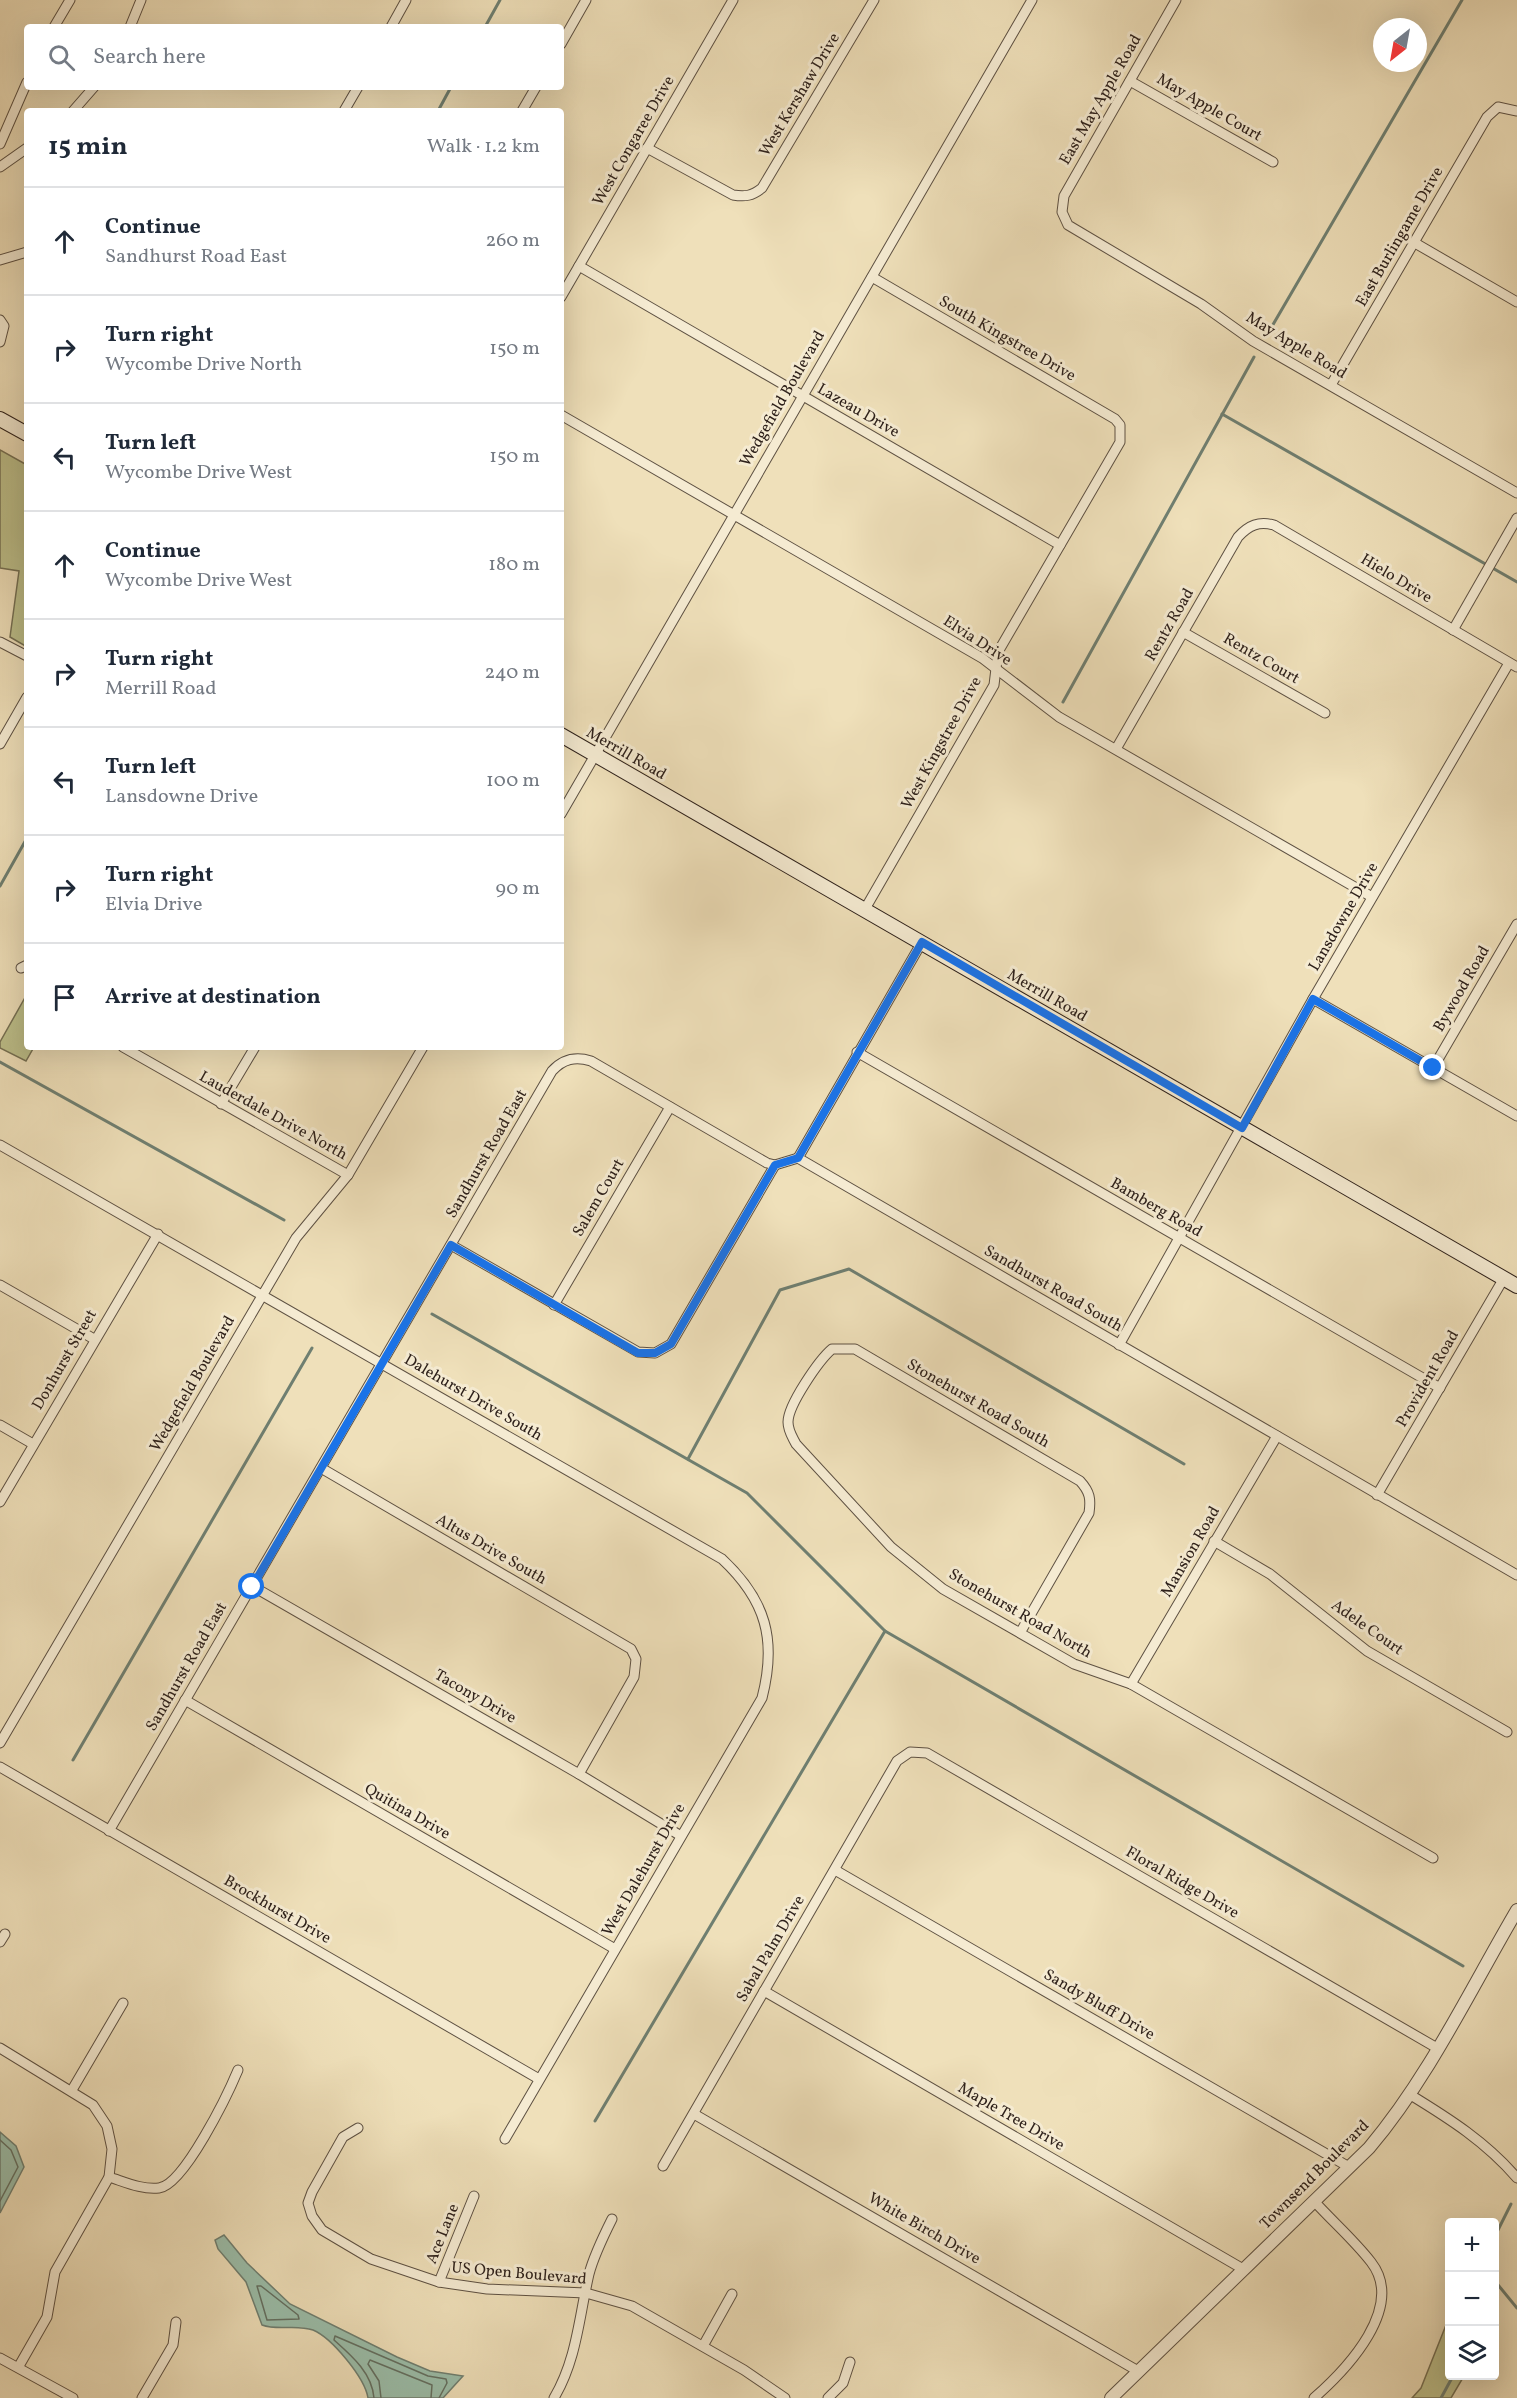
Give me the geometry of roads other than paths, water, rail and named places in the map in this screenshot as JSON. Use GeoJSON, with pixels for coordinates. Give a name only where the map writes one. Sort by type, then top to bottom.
{"type":"FeatureCollection","features":[{"type":"Feature","properties":{"kind":"main road"},"geometry":{"type":"LineString","coordinates":[[0,419],[24,432]]}},
{"type":"Feature","properties":{"kind":"main road","name":"Merrill Road"},"geometry":{"type":"LineString","coordinates":[[564,737],[1517,1286]]}},
{"type":"Feature","properties":{"kind":"street"},"geometry":{"type":"LineString","coordinates":[[56,24],[70,0]]}},
{"type":"Feature","properties":{"kind":"street"},"geometry":{"type":"LineString","coordinates":[[131,24],[141,0]]}},
{"type":"Feature","properties":{"kind":"street"},"geometry":{"type":"LineString","coordinates":[[393,24],[406,0]]}},
{"type":"Feature","properties":{"kind":"street"},"geometry":{"type":"LineString","coordinates":[[564,39],[586,0]]}},
{"type":"Feature","properties":{"kind":"street","name":"West Congaree Drive"},"geometry":{"type":"LineString","coordinates":[[564,292],[733,0]]}},
{"type":"Feature","properties":{"kind":"street","name":"West Kershaw Drive"},"geometry":{"type":"LineString","coordinates":[[647,148],[733,195],[744,197],[762,188],[874,0]]}},
{"type":"Feature","properties":{"kind":"street","name":"Wedgefield Boulevard"},"geometry":{"type":"LineString","coordinates":[[564,809],[1032,0]]}},
{"type":"Feature","properties":{"kind":"street","name":"East May Apple Road"},"geometry":{"type":"LineString","coordinates":[[1064,219],[1064,196],[1176,0]]}},
{"type":"Feature","properties":{"kind":"street","name":"May Apple Court"},"geometry":{"type":"LineString","coordinates":[[1130,81],[1273,162]]}},
{"type":"Feature","properties":{"kind":"street"},"geometry":{"type":"LineString","coordinates":[[0,144],[24,89]]}},
{"type":"Feature","properties":{"kind":"street"},"geometry":{"type":"LineString","coordinates":[[76,108],[91,90]]}},
{"type":"Feature","properties":{"kind":"street"},"geometry":{"type":"LineString","coordinates":[[346,108],[356,90]]}},
{"type":"Feature","properties":{"kind":"street"},"geometry":{"type":"LineString","coordinates":[[524,108],[534,90]]}},
{"type":"Feature","properties":{"kind":"street","name":"East Burlingame Drive"},"geometry":{"type":"LineString","coordinates":[[1331,385],[1487,117],[1498,107],[1517,111]]}},
{"type":"Feature","properties":{"kind":"street"},"geometry":{"type":"LineString","coordinates":[[0,167],[24,150]]}},
{"type":"Feature","properties":{"kind":"street","name":"May Apple Road"},"geometry":{"type":"LineString","coordinates":[[1064,219],[1076,232],[1164,282],[1253,340],[1517,493]]}},
{"type":"Feature","properties":{"kind":"street"},"geometry":{"type":"LineString","coordinates":[[1415,243],[1517,302]]}},
{"type":"Feature","properties":{"kind":"street"},"geometry":{"type":"LineString","coordinates":[[0,260],[24,253]]}},
{"type":"Feature","properties":{"kind":"street","name":"Lazeau Drive"},"geometry":{"type":"LineString","coordinates":[[579,266],[1060,545]]}},
{"type":"Feature","properties":{"kind":"street","name":"South Kingstree Drive"},"geometry":{"type":"LineString","coordinates":[[872,277],[1115,418],[1121,432]]}},
{"type":"Feature","properties":{"kind":"street"},"geometry":{"type":"LineString","coordinates":[[0,320],[4,326],[0,342]]}},
{"type":"Feature","properties":{"kind":"street","name":"Elvia Drive"},"geometry":{"type":"LineString","coordinates":[[564,417],[982,658],[1059,717],[1372,897]]}},
{"type":"Feature","properties":{"kind":"street","name":"West Kingstree Drive"},"geometry":{"type":"LineString","coordinates":[[865,909],[994,685],[998,652],[1120,442],[1121,432]]}},
{"type":"Feature","properties":{"kind":"street"},"geometry":{"type":"LineString","coordinates":[[1453,630],[1517,518]]}},
{"type":"Feature","properties":{"kind":"street","name":"Hielo Drive"},"geometry":{"type":"LineString","coordinates":[[1258,524],[1274,525],[1513,665]]}},
{"type":"Feature","properties":{"kind":"street","name":"Rentz Road"},"geometry":{"type":"LineString","coordinates":[[1116,749],[1238,537],[1247,527],[1258,524]]}},
{"type":"Feature","properties":{"kind":"street","name":"Rentz Court"},"geometry":{"type":"LineString","coordinates":[[1183,632],[1325,713]]}},
{"type":"Feature","properties":{"kind":"street"},"geometry":{"type":"LineString","coordinates":[[0,642],[24,654]]}},
{"type":"Feature","properties":{"kind":"street","name":"Lansdowne Drive"},"geometry":{"type":"LineString","coordinates":[[1119,1345],[1372,897],[1513,665]]}},
{"type":"Feature","properties":{"kind":"street"},"geometry":{"type":"LineString","coordinates":[[0,744],[24,702]]}},
{"type":"Feature","properties":{"kind":"street","name":"Bywood Road"},"geometry":{"type":"LineString","coordinates":[[1433,1068],[1517,924]]}},
{"type":"Feature","properties":{"kind":"street"},"geometry":{"type":"LineString","coordinates":[[670,1107],[767,1163],[775,1165],[798,1158],[922,942]]}},
{"type":"Feature","properties":{"kind":"street"},"geometry":{"type":"LineString","coordinates":[[1313,999],[1517,1116]]}},
{"type":"Feature","properties":{"kind":"street","name":"Lauderdale Drive North"},"geometry":{"type":"LineString","coordinates":[[128,1050],[348,1175]]}},
{"type":"Feature","properties":{"kind":"street"},"geometry":{"type":"LineString","coordinates":[[221,1104],[253,1050]]}},
{"type":"Feature","properties":{"kind":"street","name":"Wedgefield Boulevard"},"geometry":{"type":"LineString","coordinates":[[0,1743],[308,1221],[348,1175],[421,1050]]}},
{"type":"Feature","properties":{"kind":"street","name":"Bamberg Road"},"geometry":{"type":"LineString","coordinates":[[857,1052],[1440,1388]]}},
{"type":"Feature","properties":{"kind":"street","name":"Sandhurst Road East"},"geometry":{"type":"LineString","coordinates":[[110,1831],[552,1071],[560,1063],[570,1059],[591,1061],[670,1107]]}},
{"type":"Feature","properties":{"kind":"street","name":"Salem Court"},"geometry":{"type":"LineString","coordinates":[[554,1305],[670,1107]]}},
{"type":"Feature","properties":{"kind":"street","name":"Dalehurst Drive South"},"geometry":{"type":"LineString","coordinates":[[0,1145],[158,1233],[722,1559],[750,1590],[759,1606]]}},
{"type":"Feature","properties":{"kind":"street","name":"Sandhurst Road South"},"geometry":{"type":"LineString","coordinates":[[798,1158],[1517,1575]]}},
{"type":"Feature","properties":{"kind":"street"},"geometry":{"type":"LineString","coordinates":[[451,1245],[638,1353],[655,1353],[671,1344],[775,1165]]}},
{"type":"Feature","properties":{"kind":"street","name":"Donhurst Street"},"geometry":{"type":"LineString","coordinates":[[0,1502],[158,1233]]}},
{"type":"Feature","properties":{"kind":"street","name":"Provident Road"},"geometry":{"type":"LineString","coordinates":[[1377,1495],[1504,1278]]}},
{"type":"Feature","properties":{"kind":"street"},"geometry":{"type":"LineString","coordinates":[[0,1285],[94,1339]]}},
{"type":"Feature","properties":{"kind":"street","name":"Stonehurst Road South"},"geometry":{"type":"LineString","coordinates":[[789,1431],[790,1410],[823,1356],[832,1349],[841,1347],[855,1349],[1080,1482],[1088,1490],[1089,1513],[1020,1633]]}},
{"type":"Feature","properties":{"kind":"street"},"geometry":{"type":"LineString","coordinates":[[0,1425],[33,1444]]}},
{"type":"Feature","properties":{"kind":"street","name":"Stonehurst Road North"},"geometry":{"type":"LineString","coordinates":[[789,1431],[796,1444],[891,1547],[943,1588],[1074,1664],[1131,1684],[1433,1858]]}},
{"type":"Feature","properties":{"kind":"street","name":"Mansion Road"},"geometry":{"type":"LineString","coordinates":[[1131,1684],[1276,1436]]}},
{"type":"Feature","properties":{"kind":"street","name":"Altus Drive South"},"geometry":{"type":"LineString","coordinates":[[321,1468],[631,1649],[636,1665],[634,1677],[579,1774]]}},
{"type":"Feature","properties":{"kind":"street","name":"Adele Court"},"geometry":{"type":"LineString","coordinates":[[1214,1541],[1270,1574],[1367,1651],[1506,1732]]}},
{"type":"Feature","properties":{"kind":"street","name":"Tacony Drive"},"geometry":{"type":"LineString","coordinates":[[252,1587],[579,1774],[681,1836]]}},
{"type":"Feature","properties":{"kind":"street","name":"West Dalehurst Drive"},"geometry":{"type":"LineString","coordinates":[[505,2139],[762,1698],[770,1649],[759,1606]]}},
{"type":"Feature","properties":{"kind":"street","name":"Quitina Drive"},"geometry":{"type":"LineString","coordinates":[[185,1700],[615,1949]]}},
{"type":"Feature","properties":{"kind":"street","name":"Sabal Palm Drive"},"geometry":{"type":"LineString","coordinates":[[663,2166],[897,1761],[910,1752]]}},
{"type":"Feature","properties":{"kind":"street","name":"Floral Ridge Drive"},"geometry":{"type":"LineString","coordinates":[[910,1752],[927,1754],[1437,2048]]}},
{"type":"Feature","properties":{"kind":"street","name":"Brockhurst Drive"},"geometry":{"type":"LineString","coordinates":[[0,1767],[540,2079]]}},
{"type":"Feature","properties":{"kind":"street","name":"Sandy Bluff Drive"},"geometry":{"type":"LineString","coordinates":[[835,1870],[1349,2167]]}},
{"type":"Feature","properties":{"kind":"street","name":"Townsend Boulevard"},"geometry":{"type":"LineString","coordinates":[[1111,2398],[1349,2167],[1389,2124],[1437,2048],[1517,1910]]}},
{"type":"Feature","properties":{"kind":"street","name":"Maple Tree Drive"},"geometry":{"type":"LineString","coordinates":[[764,1991],[1243,2269]]}},
{"type":"Feature","properties":{"kind":"street"},"geometry":{"type":"LineString","coordinates":[[72,2090],[123,2003]]}},
{"type":"Feature","properties":{"kind":"street"},"geometry":{"type":"LineString","coordinates":[[0,2048],[72,2090],[93,2105],[107,2126],[112,2149],[109,2176],[55,2272],[47,2317],[19,2366]]}},
{"type":"Feature","properties":{"kind":"street"},"geometry":{"type":"LineString","coordinates":[[109,2176],[139,2187],[161,2188],[177,2179],[231,2089],[238,2070]]}},
{"type":"Feature","properties":{"kind":"street"},"geometry":{"type":"LineString","coordinates":[[1409,2094],[1465,2128],[1497,2155],[1517,2178]]}},
{"type":"Feature","properties":{"kind":"street","name":"White Birch Drive"},"geometry":{"type":"LineString","coordinates":[[694,2114],[1138,2371]]}},
{"type":"Feature","properties":{"kind":"street","name":"US Open Boulevard"},"geometry":{"type":"LineString","coordinates":[[358,2128],[343,2137],[308,2203],[312,2216],[322,2230],[371,2259],[440,2282],[487,2289],[586,2293],[632,2306],[703,2346],[785,2398]]}},
{"type":"Feature","properties":{"kind":"street","name":"Ace Lane"},"geometry":{"type":"LineString","coordinates":[[440,2282],[474,2196]]}},
{"type":"Feature","properties":{"kind":"street"},"geometry":{"type":"LineString","coordinates":[[1314,2201],[1372,2263],[1380,2282],[1381,2302],[1376,2322],[1366,2340],[1314,2398]]}},
{"type":"Feature","properties":{"kind":"street"},"geometry":{"type":"LineString","coordinates":[[554,2398],[564,2382],[577,2344],[595,2256],[612,2219]]}},
{"type":"Feature","properties":{"kind":"street"},"geometry":{"type":"LineString","coordinates":[[703,2346],[732,2294]]}},
{"type":"Feature","properties":{"kind":"street"},"geometry":{"type":"LineString","coordinates":[[142,2398],[173,2345],[176,2322]]}},
{"type":"Feature","properties":{"kind":"street"},"geometry":{"type":"LineString","coordinates":[[0,2358],[19,2366],[73,2398]]}},
{"type":"Feature","properties":{"kind":"street"},"geometry":{"type":"LineString","coordinates":[[828,2398],[843,2383],[850,2362]]}},
{"type":"Feature","properties":{"kind":"water"},"geometry":{"type":"Polygon","coordinates":[[[0,2132],[16,2146],[24,2167],[0,2213],[0,2132]]]}},
{"type":"Feature","properties":{"kind":"water"},"geometry":{"type":"Polygon","coordinates":[[[224,2235],[247,2263],[290,2304],[430,2371],[463,2376],[443,2398],[368,2398],[361,2380],[347,2360],[321,2334],[307,2328],[262,2325],[246,2282],[218,2249],[215,2240],[224,2235]]]}},
{"type":"Feature","properties":{"kind":"waterway"},"geometry":{"type":"LineString","coordinates":[[487,24],[500,0]]}},
{"type":"Feature","properties":{"kind":"waterway"},"geometry":{"type":"LineString","coordinates":[[1267,335],[1462,0]]}},
{"type":"Feature","properties":{"kind":"waterway"},"geometry":{"type":"LineString","coordinates":[[440,108],[449,90]]}},
{"type":"Feature","properties":{"kind":"waterway"},"geometry":{"type":"LineString","coordinates":[[1063,702],[1254,357]]}},
{"type":"Feature","properties":{"kind":"waterway"},"geometry":{"type":"LineString","coordinates":[[1222,414],[1517,582]]}},
{"type":"Feature","properties":{"kind":"waterway"},"geometry":{"type":"LineString","coordinates":[[0,886],[24,843]]}},
{"type":"Feature","properties":{"kind":"waterway"},"geometry":{"type":"LineString","coordinates":[[0,1062],[284,1220]]}},
{"type":"Feature","properties":{"kind":"waterway"},"geometry":{"type":"LineString","coordinates":[[688,1459],[780,1290],[849,1269],[1184,1464]]}},
{"type":"Feature","properties":{"kind":"waterway"},"geometry":{"type":"LineString","coordinates":[[432,1314],[747,1493],[885,1631]]}},
{"type":"Feature","properties":{"kind":"waterway"},"geometry":{"type":"LineString","coordinates":[[73,1760],[312,1348]]}},
{"type":"Feature","properties":{"kind":"waterway"},"geometry":{"type":"LineString","coordinates":[[595,2121],[885,1631],[1463,1966]]}},
{"type":"Feature","properties":{"kind":"waterway"},"geometry":{"type":"LineString","coordinates":[[1499,2228],[1511,2204]]}},
{"type":"Feature","properties":{"kind":"waterway"},"geometry":{"type":"LineString","coordinates":[[1499,2286],[1517,2308]]}},
{"type":"Feature","properties":{"kind":"waterway"},"geometry":{"type":"LineString","coordinates":[[1441,2398],[1451,2380]]}}]}
